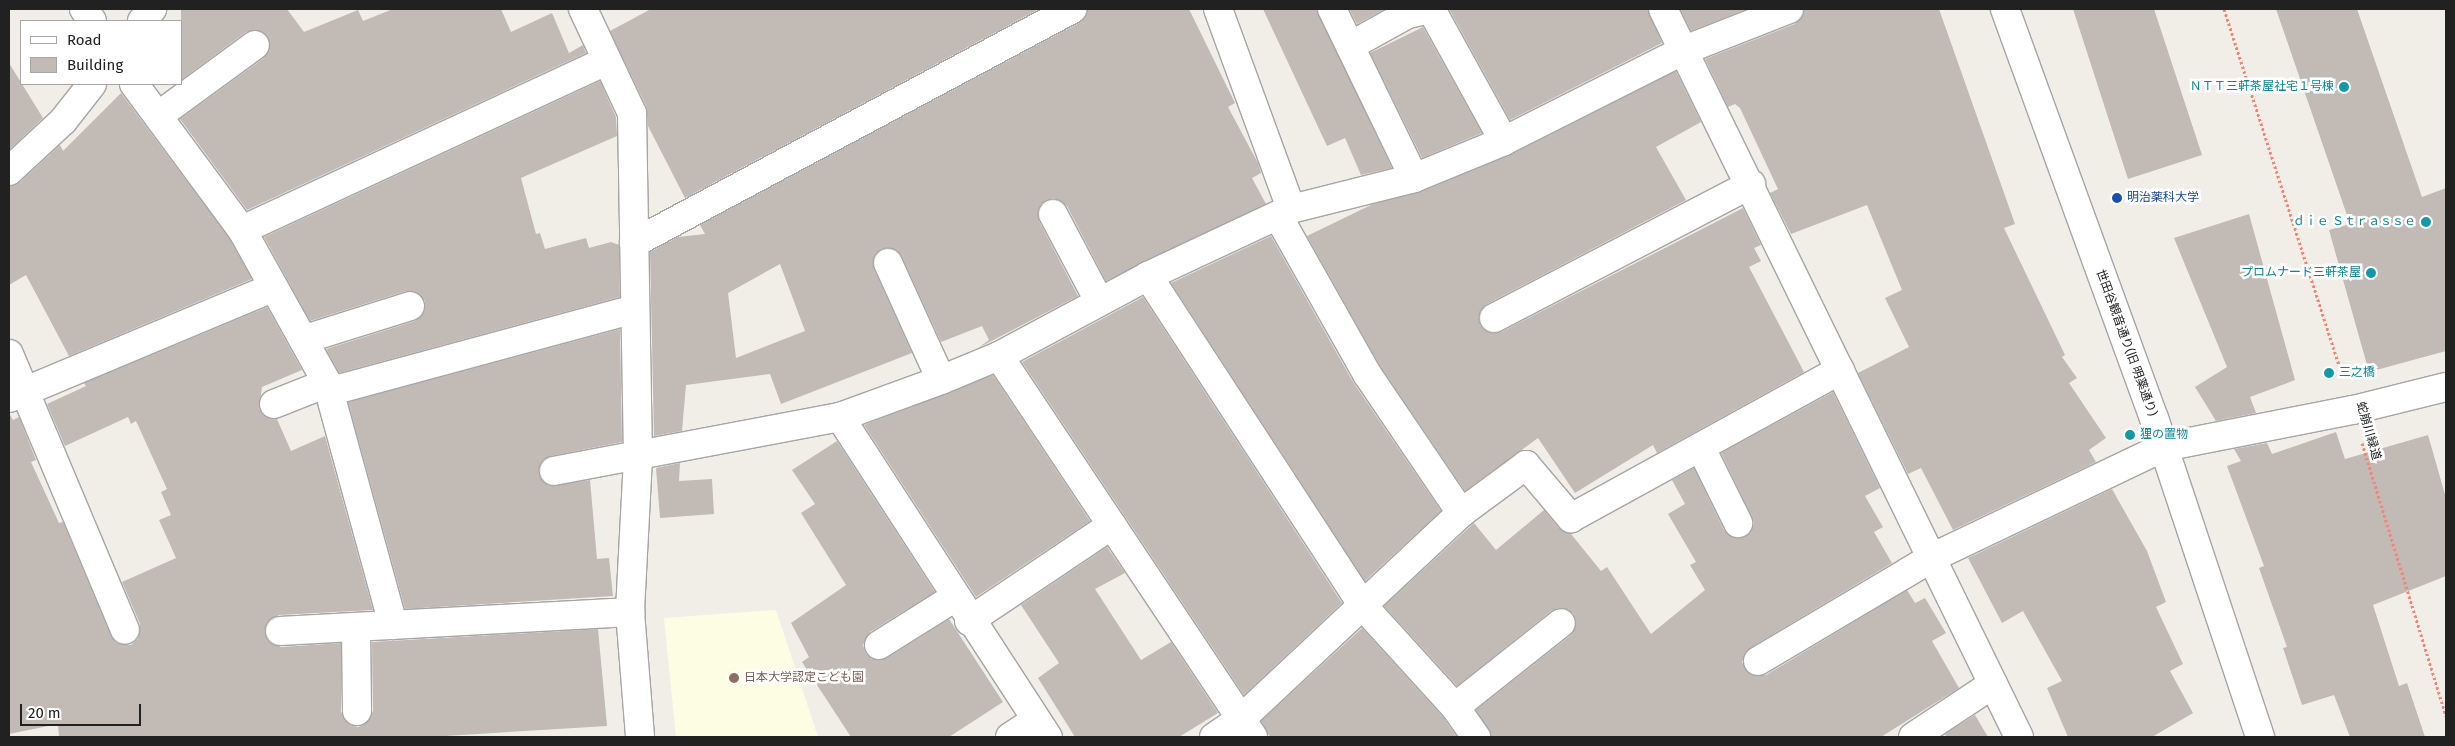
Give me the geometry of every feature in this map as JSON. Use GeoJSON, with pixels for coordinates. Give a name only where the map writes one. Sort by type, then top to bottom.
{"type":"FeatureCollection","features":[{"type":"Feature","properties":{"kind":"street"},"geometry":{"type":"LineString","coordinates":[[84,9],[91,20]]}},
{"type":"Feature","properties":{"kind":"street"},"geometry":{"type":"LineString","coordinates":[[143,20],[152,9]]}},
{"type":"Feature","properties":{"kind":"street"},"geometry":{"type":"LineString","coordinates":[[583,9],[606,61],[632,112],[638,458],[630,612],[640,737]]}},
{"type":"Feature","properties":{"kind":"street"},"geometry":{"type":"LineString","coordinates":[[634,243],[1072,9]]}},
{"type":"Feature","properties":{"kind":"street"},"geometry":{"type":"LineString","coordinates":[[1218,9],[1285,213],[1367,374],[1461,513]]}},
{"type":"Feature","properties":{"kind":"street"},"geometry":{"type":"LineString","coordinates":[[1332,9],[1414,178]]}},
{"type":"Feature","properties":{"kind":"street"},"geometry":{"type":"LineString","coordinates":[[1663,9],[1682,51],[1751,184],[2019,737]]}},
{"type":"Feature","properties":{"kind":"street"},"geometry":{"type":"LineString","coordinates":[[554,471],[638,458],[840,417],[941,380],[999,356],[1148,276],[1285,213],[1414,178],[1504,141],[1682,51],[1789,9]]}},
{"type":"Feature","properties":{"kind":"street","name":"世田谷観音通り(旧 明薬通り)"},"geometry":{"type":"LineString","coordinates":[[2005,9],[2164,447],[2260,737]]}},
{"type":"Feature","properties":{"kind":"street"},"geometry":{"type":"LineString","coordinates":[[1350,46],[1408,14],[1440,12],[1504,141]]}},
{"type":"Feature","properties":{"kind":"street"},"geometry":{"type":"LineString","coordinates":[[158,116],[255,45]]}},
{"type":"Feature","properties":{"kind":"street"},"geometry":{"type":"LineString","coordinates":[[242,230],[606,61]]}},
{"type":"Feature","properties":{"kind":"street"},"geometry":{"type":"LineString","coordinates":[[9,171],[63,121],[91,85]]}},
{"type":"Feature","properties":{"kind":"street"},"geometry":{"type":"LineString","coordinates":[[135,85],[242,230],[305,339],[329,387],[393,625]]}},
{"type":"Feature","properties":{"kind":"street"},"geometry":{"type":"LineString","coordinates":[[1494,318],[1751,184]]}},
{"type":"Feature","properties":{"kind":"street"},"geometry":{"type":"LineString","coordinates":[[1053,214],[1099,301]]}},
{"type":"Feature","properties":{"kind":"street"},"geometry":{"type":"LineString","coordinates":[[888,262],[941,380]]}},
{"type":"Feature","properties":{"kind":"street"},"geometry":{"type":"LineString","coordinates":[[1148,276],[1364,606],[1455,707],[1476,737]]}},
{"type":"Feature","properties":{"kind":"street"},"geometry":{"type":"LineString","coordinates":[[17,394],[274,287]]}},
{"type":"Feature","properties":{"kind":"street"},"geometry":{"type":"LineString","coordinates":[[305,339],[410,306]]}},
{"type":"Feature","properties":{"kind":"street"},"geometry":{"type":"LineString","coordinates":[[274,404],[329,387],[634,309]]}},
{"type":"Feature","properties":{"kind":"street"},"geometry":{"type":"LineString","coordinates":[[9,354],[17,394],[125,630]]}},
{"type":"Feature","properties":{"kind":"street"},"geometry":{"type":"LineString","coordinates":[[999,356],[1247,728]]}},
{"type":"Feature","properties":{"kind":"street"},"geometry":{"type":"LineString","coordinates":[[1214,737],[1247,728],[1364,606],[1461,513],[1526,464],[1571,518],[1840,370]]}},
{"type":"Feature","properties":{"kind":"street"},"geometry":{"type":"LineString","coordinates":[[1758,661],[1933,557],[2164,447],[2353,410],[2446,387]]}},
{"type":"Feature","properties":{"kind":"street"},"geometry":{"type":"LineString","coordinates":[[840,417],[954,598],[1042,729],[1010,737]]}},
{"type":"Feature","properties":{"kind":"street"},"geometry":{"type":"LineString","coordinates":[[1701,448],[1738,523]]}},
{"type":"Feature","properties":{"kind":"street"},"geometry":{"type":"LineString","coordinates":[[969,621],[1112,525]]}},
{"type":"Feature","properties":{"kind":"street"},"geometry":{"type":"LineString","coordinates":[[879,645],[954,598]]}},
{"type":"Feature","properties":{"kind":"street"},"geometry":{"type":"LineString","coordinates":[[280,631],[356,629],[393,625],[630,612]]}},
{"type":"Feature","properties":{"kind":"street"},"geometry":{"type":"LineString","coordinates":[[1455,707],[1560,623]]}},
{"type":"Feature","properties":{"kind":"street"},"geometry":{"type":"LineString","coordinates":[[356,629],[357,711]]}},
{"type":"Feature","properties":{"kind":"street"},"geometry":{"type":"LineString","coordinates":[[1913,737],[1994,684]]}},
{"type":"Feature","properties":{"kind":"path","name":"蛇崩川緑道"},"geometry":{"type":"LineString","coordinates":[[2224,9],[2353,410],[2446,716]]}},
{"type":"Feature","properties":{"kind":"shaded area","name":"日本大学認定こども園"},"geometry":{"type":"Polygon","coordinates":[[[776,610],[818,737],[676,737],[664,618],[776,610]]]}},
{"type":"Feature","properties":{"kind":"building"},"geometry":{"type":"Polygon","coordinates":[[[181,9],[287,9],[304,32],[358,10],[363,21],[393,9],[501,9],[511,32],[552,13],[569,53],[583,45],[586,53],[247,210],[180,119],[264,58],[270,43],[261,31],[246,32],[182,79],[181,9]]]}},
{"type":"Feature","properties":{"kind":"building"},"geometry":{"type":"Polygon","coordinates":[[[651,9],[1039,9],[685,198],[648,126],[646,106],[610,31],[651,9]]]}},
{"type":"Feature","properties":{"kind":"building"},"geometry":{"type":"Polygon","coordinates":[[[1088,9],[1189,9],[1235,103],[1228,107],[1258,163],[1261,173],[1252,178],[1266,204],[1106,281],[1067,206],[1054,198],[1046,200],[1040,206],[1039,221],[1078,296],[978,348],[989,340],[982,326],[941,342],[902,257],[897,250],[882,249],[875,254],[874,269],[912,353],[781,404],[770,374],[686,385],[682,431],[654,436],[650,252],[678,237],[705,234],[700,225],[1079,23],[1088,9]],[[780,264],[728,293],[736,358],[805,331],[780,264]]]}},
{"type":"Feature","properties":{"kind":"building"},"geometry":{"type":"Polygon","coordinates":[[[1263,9],[1317,9],[1392,168],[1361,175],[1345,138],[1327,146],[1263,9]]]}},
{"type":"Feature","properties":{"kind":"building"},"geometry":{"type":"Polygon","coordinates":[[[1349,9],[1385,9],[1357,24],[1349,9]]]}},
{"type":"Feature","properties":{"kind":"building"},"geometry":{"type":"Polygon","coordinates":[[[1449,9],[1648,9],[1662,43],[1510,120],[1449,9]]]}},
{"type":"Feature","properties":{"kind":"building"},"geometry":{"type":"Polygon","coordinates":[[[1680,9],[1747,9],[1691,31],[1680,9]]]}},
{"type":"Feature","properties":{"kind":"building"},"geometry":{"type":"Polygon","coordinates":[[[1804,9],[1939,9],[2015,224],[2004,228],[2065,355],[2062,357],[2077,378],[2069,383],[2106,438],[2089,450],[2096,462],[1953,530],[1921,468],[1908,474],[1858,373],[1909,347],[1885,298],[1902,290],[1867,205],[1791,234],[1770,193],[1778,189],[1740,108],[1735,104],[1728,107],[1705,59],[1795,24],[1804,9]]]}},
{"type":"Feature","properties":{"kind":"building"},"geometry":{"type":"Polygon","coordinates":[[[2073,9],[2154,9],[2202,155],[2128,179],[2073,9]]]}},
{"type":"Feature","properties":{"kind":"building"},"geometry":{"type":"Polygon","coordinates":[[[2276,9],[2357,9],[2422,197],[2446,188],[2446,351],[2369,372],[2329,230],[2350,224],[2276,9]]]}},
{"type":"Feature","properties":{"kind":"building"},"geometry":{"type":"Polygon","coordinates":[[[1423,27],[1482,133],[1422,158],[1370,53],[1423,27]]]}},
{"type":"Feature","properties":{"kind":"building"},"geometry":{"type":"Polygon","coordinates":[[[9,63],[20,81],[20,85],[23,85],[43,118],[9,150],[9,63]]]}},
{"type":"Feature","properties":{"kind":"building"},"geometry":{"type":"Polygon","coordinates":[[[1676,71],[1701,122],[1656,147],[1686,200],[1487,304],[1481,310],[1480,325],[1486,331],[1501,332],[1743,208],[1761,245],[1754,248],[1761,261],[1749,267],[1804,372],[1657,453],[1653,445],[1575,493],[1538,438],[1465,491],[1380,366],[1307,236],[1373,204],[1420,192],[1510,155],[1676,71]]]}},
{"type":"Feature","properties":{"kind":"building"},"geometry":{"type":"Polygon","coordinates":[[[600,81],[616,117],[617,136],[521,178],[536,234],[540,233],[545,249],[586,238],[589,248],[611,242],[619,245],[620,297],[339,373],[326,349],[415,321],[425,310],[425,301],[414,291],[406,291],[310,321],[264,237],[600,81]]]}},
{"type":"Feature","properties":{"kind":"building"},"geometry":{"type":"Polygon","coordinates":[[[121,93],[229,238],[252,279],[69,356],[26,275],[9,285],[9,186],[20,182],[60,145],[63,151],[121,93]]]}},
{"type":"Feature","properties":{"kind":"building"},"geometry":{"type":"Polygon","coordinates":[[[2249,214],[2295,380],[2250,397],[2256,413],[2216,421],[2195,387],[2227,367],[2174,238],[2249,214]]]}},
{"type":"Feature","properties":{"kind":"building"},"geometry":{"type":"Polygon","coordinates":[[[1271,236],[1353,382],[1441,511],[1365,581],[1171,283],[1271,236]]]}},
{"type":"Feature","properties":{"kind":"building"},"geometry":{"type":"Polygon","coordinates":[[[1143,297],[1342,603],[1244,695],[1022,362],[1143,297]]]}},
{"type":"Feature","properties":{"kind":"building"},"geometry":{"type":"Polygon","coordinates":[[[267,307],[302,370],[262,387],[259,409],[265,416],[277,419],[291,451],[325,436],[373,610],[279,615],[266,624],[267,640],[281,647],[341,643],[341,712],[349,724],[358,727],[365,724],[373,711],[372,642],[598,629],[607,726],[429,737],[59,737],[58,724],[9,734],[9,413],[13,420],[19,417],[36,460],[31,462],[59,523],[63,522],[111,636],[116,643],[131,645],[138,639],[140,624],[122,582],[176,558],[159,520],[171,515],[161,492],[167,489],[136,421],[131,424],[128,417],[65,446],[47,404],[86,386],[84,383],[267,307]]]}},
{"type":"Feature","properties":{"kind":"building"},"geometry":{"type":"Polygon","coordinates":[[[620,329],[622,442],[551,456],[543,460],[539,473],[549,486],[590,480],[597,559],[609,558],[613,596],[405,609],[348,402],[620,329]]]}},
{"type":"Feature","properties":{"kind":"building"},"geometry":{"type":"Polygon","coordinates":[[[993,375],[1090,521],[976,597],[864,425],[993,375]]]}},
{"type":"Feature","properties":{"kind":"building"},"geometry":{"type":"Polygon","coordinates":[[[1833,392],[1880,488],[1865,496],[1883,527],[1874,532],[1892,563],[1750,648],[1742,662],[1750,674],[1766,675],[1907,590],[1915,603],[1925,598],[1946,633],[1932,641],[1959,688],[1881,737],[1491,737],[1476,710],[1571,635],[1576,621],[1573,613],[1559,608],[1551,611],[1457,686],[1384,606],[1474,523],[1496,550],[1544,510],[1559,528],[1571,534],[1601,571],[1607,567],[1651,634],[1705,590],[1690,565],[1696,562],[1668,514],[1685,504],[1672,480],[1694,468],[1724,530],[1736,538],[1745,537],[1754,524],[1752,517],[1721,453],[1833,392]]]}},
{"type":"Feature","properties":{"kind":"building"},"geometry":{"type":"Polygon","coordinates":[[[2336,432],[2345,459],[2428,435],[2446,498],[2446,576],[2373,605],[2399,686],[2407,683],[2425,737],[2350,737],[2334,695],[2302,705],[2283,648],[2287,647],[2259,568],[2264,566],[2227,466],[2241,461],[2234,449],[2267,443],[2272,454],[2336,432]]]}},
{"type":"Feature","properties":{"kind":"building"},"geometry":{"type":"Polygon","coordinates":[[[837,441],[935,592],[870,632],[863,645],[866,654],[872,659],[887,658],[949,619],[1003,702],[949,737],[851,737],[802,662],[809,657],[791,623],[846,585],[801,513],[815,504],[792,470],[837,441]]]}},
{"type":"Feature","properties":{"kind":"building"},"geometry":{"type":"Polygon","coordinates":[[[680,463],[679,481],[712,479],[714,514],[660,518],[656,468],[680,463]]]}},
{"type":"Feature","properties":{"kind":"building"},"geometry":{"type":"Polygon","coordinates":[[[2112,489],[2147,551],[2166,602],[2156,607],[2183,664],[2170,671],[2193,713],[2152,737],[2068,737],[2047,688],[2062,681],[2023,611],[2002,623],[1968,558],[2112,489]]]}},
{"type":"Feature","properties":{"kind":"building"},"geometry":{"type":"Polygon","coordinates":[[[1107,547],[1125,573],[1095,589],[1141,660],[1171,642],[1218,713],[1179,737],[1075,737],[1038,678],[1059,663],[1021,605],[1107,547]]]}},
{"type":"Feature","properties":{"kind":"building"},"geometry":{"type":"Polygon","coordinates":[[[1362,628],[1443,717],[1457,737],[1271,737],[1268,734],[1261,721],[1362,628]]]}},
{"type":"Feature","properties":{"kind":"building"},"geometry":{"type":"Polygon","coordinates":[[[1975,715],[1988,737],[1947,737],[1945,734],[1975,715]]]}},
{"type":"Feature","properties":{"kind":"place","name":"ＮＴＴ三軒茶屋社宅１号棟"},"geometry":{"type":"Point","coordinates":[2344,87]}},
{"type":"Feature","properties":{"kind":"place","name":"明治薬科大学"},"geometry":{"type":"Point","coordinates":[2117,198]}},
{"type":"Feature","properties":{"kind":"place","name":"ｄｉｅ Ｓｔｒａｓｓｅ"},"geometry":{"type":"Point","coordinates":[2426,222]}},
{"type":"Feature","properties":{"kind":"place","name":"プロムナード三軒茶屋"},"geometry":{"type":"Point","coordinates":[2371,273]}},
{"type":"Feature","properties":{"kind":"place","name":"三之橋"},"geometry":{"type":"Point","coordinates":[2329,373]}},
{"type":"Feature","properties":{"kind":"place","name":"狸の置物"},"geometry":{"type":"Point","coordinates":[2130,435]}},
{"type":"Feature","properties":{"kind":"place","name":"日本大学認定こども園"},"geometry":{"type":"Point","coordinates":[734,678]}}]}
